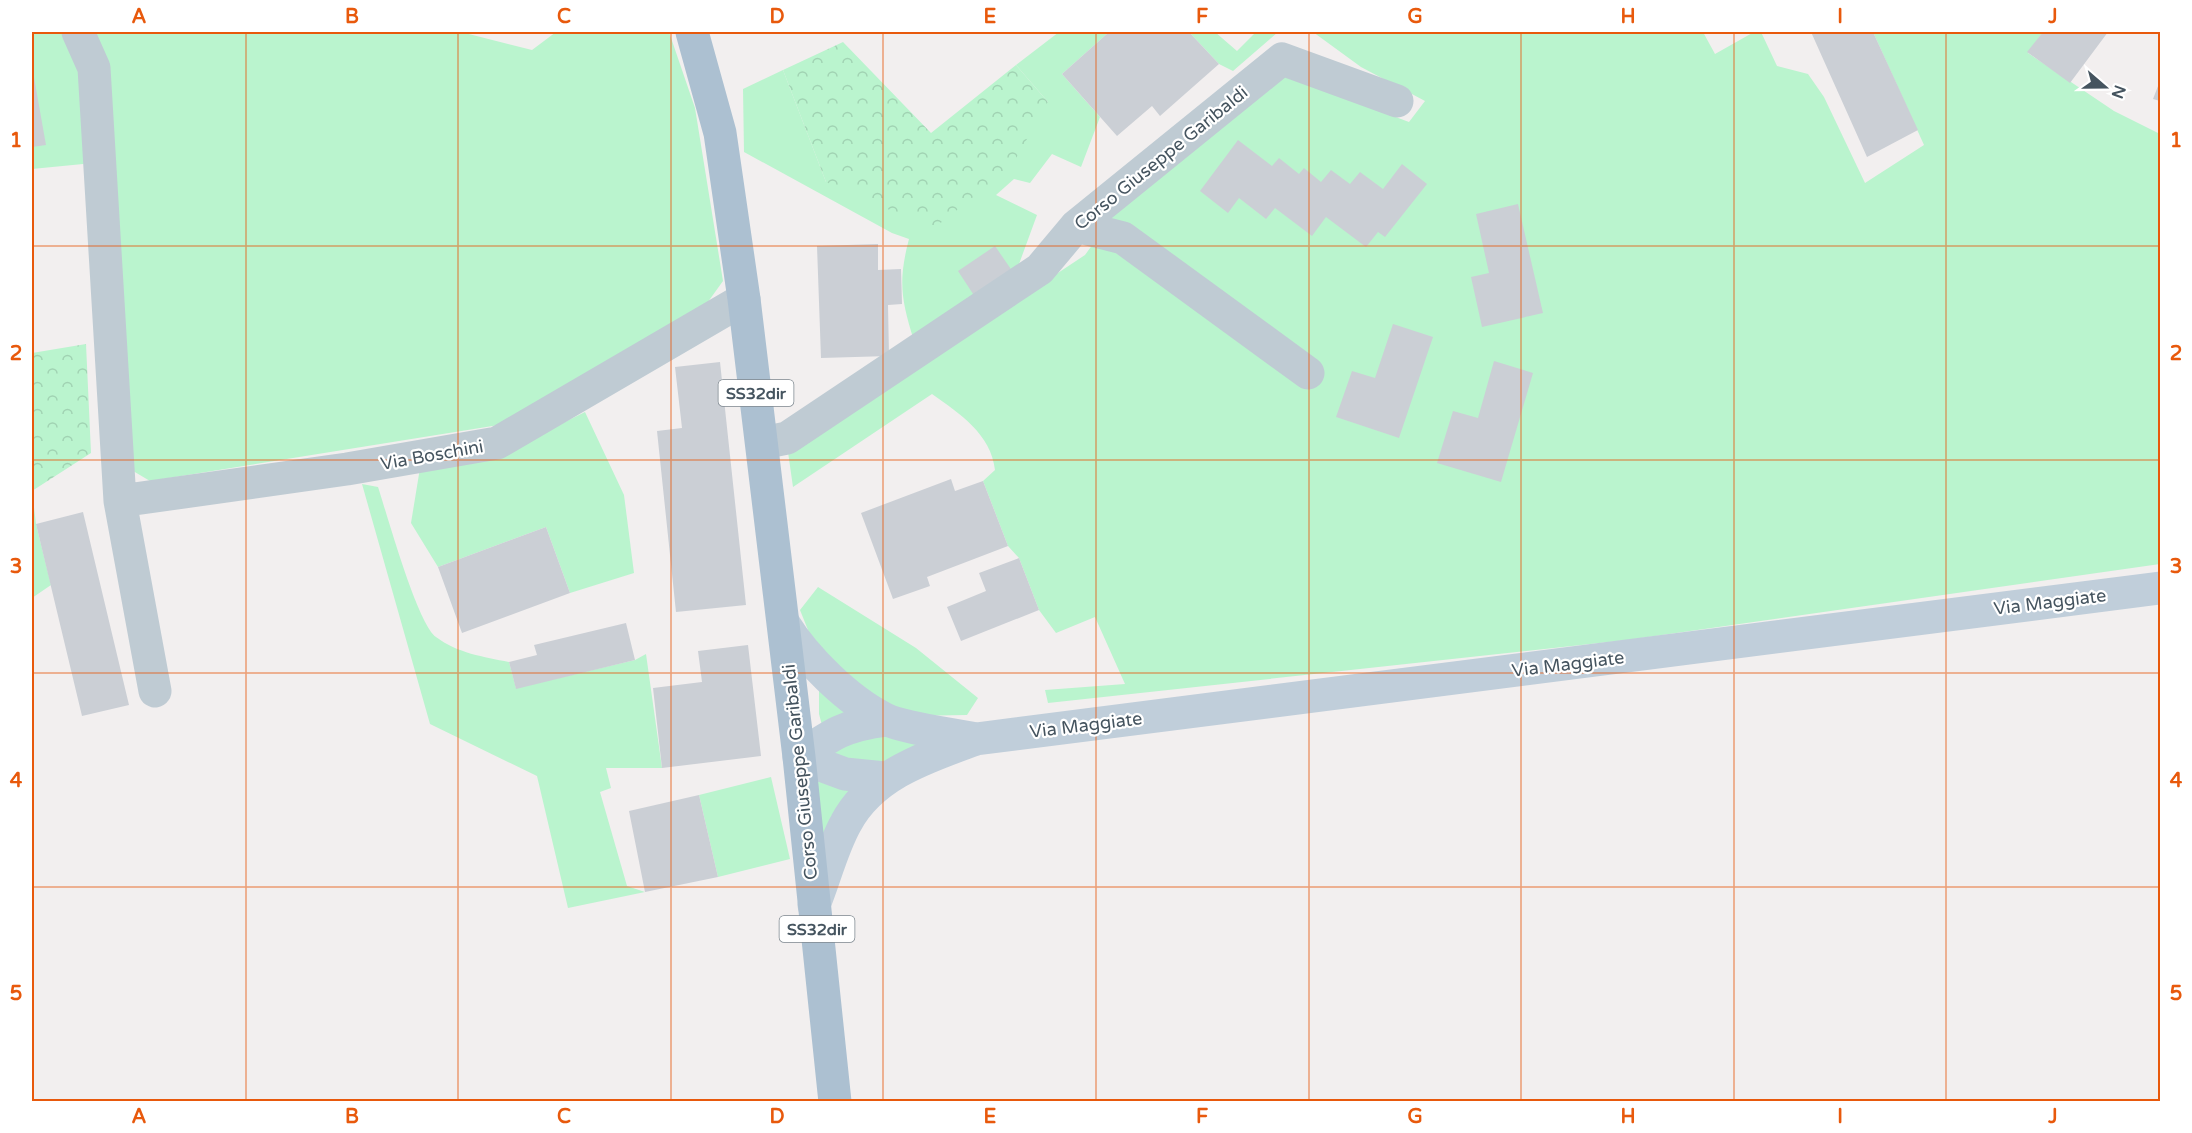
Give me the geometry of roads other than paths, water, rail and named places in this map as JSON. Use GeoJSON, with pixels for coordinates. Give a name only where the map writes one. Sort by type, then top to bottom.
{"type":"FeatureCollection","features":[{"type":"Feature","properties":{"kind":"main road","name":"Corso Giuseppe Garibaldi"},"geometry":{"type":"LineString","coordinates":[[692,32],[720,133],[744,299],[784,624],[835,1101]]}},
{"type":"Feature","properties":{"kind":"street"},"geometry":{"type":"LineString","coordinates":[[78,32],[94,68],[120,501],[155,691]]}},
{"type":"Feature","properties":{"kind":"street","name":"Corso Giuseppe Garibaldi"},"geometry":{"type":"LineString","coordinates":[[762,443],[787,438],[1040,269],[1076,226],[1282,59],[1397,101]]}},
{"type":"Feature","properties":{"kind":"street"},"geometry":{"type":"LineString","coordinates":[[1076,226],[1123,238],[1308,373]]}},
{"type":"Feature","properties":{"kind":"street","name":"Via Boschini"},"geometry":{"type":"LineString","coordinates":[[120,501],[347,469],[497,443],[744,299]]}},
{"type":"Feature","properties":{"kind":"street","name":"Via Maggiate"},"geometry":{"type":"LineString","coordinates":[[814,905],[846,822],[885,778],[939,752],[976,739],[2160,588]]}},
{"type":"Feature","properties":{"kind":"street","name":"Via Maggiate"},"geometry":{"type":"LineString","coordinates":[[784,624],[798,646],[850,696],[886,720]]}},
{"type":"Feature","properties":{"kind":"street","name":"Via Maggiate"},"geometry":{"type":"LineString","coordinates":[[799,757],[836,732],[857,723],[886,720],[976,739]]}},
{"type":"Feature","properties":{"kind":"street","name":"Via Maggiate"},"geometry":{"type":"LineString","coordinates":[[799,757],[860,778],[885,778]]}}]}
